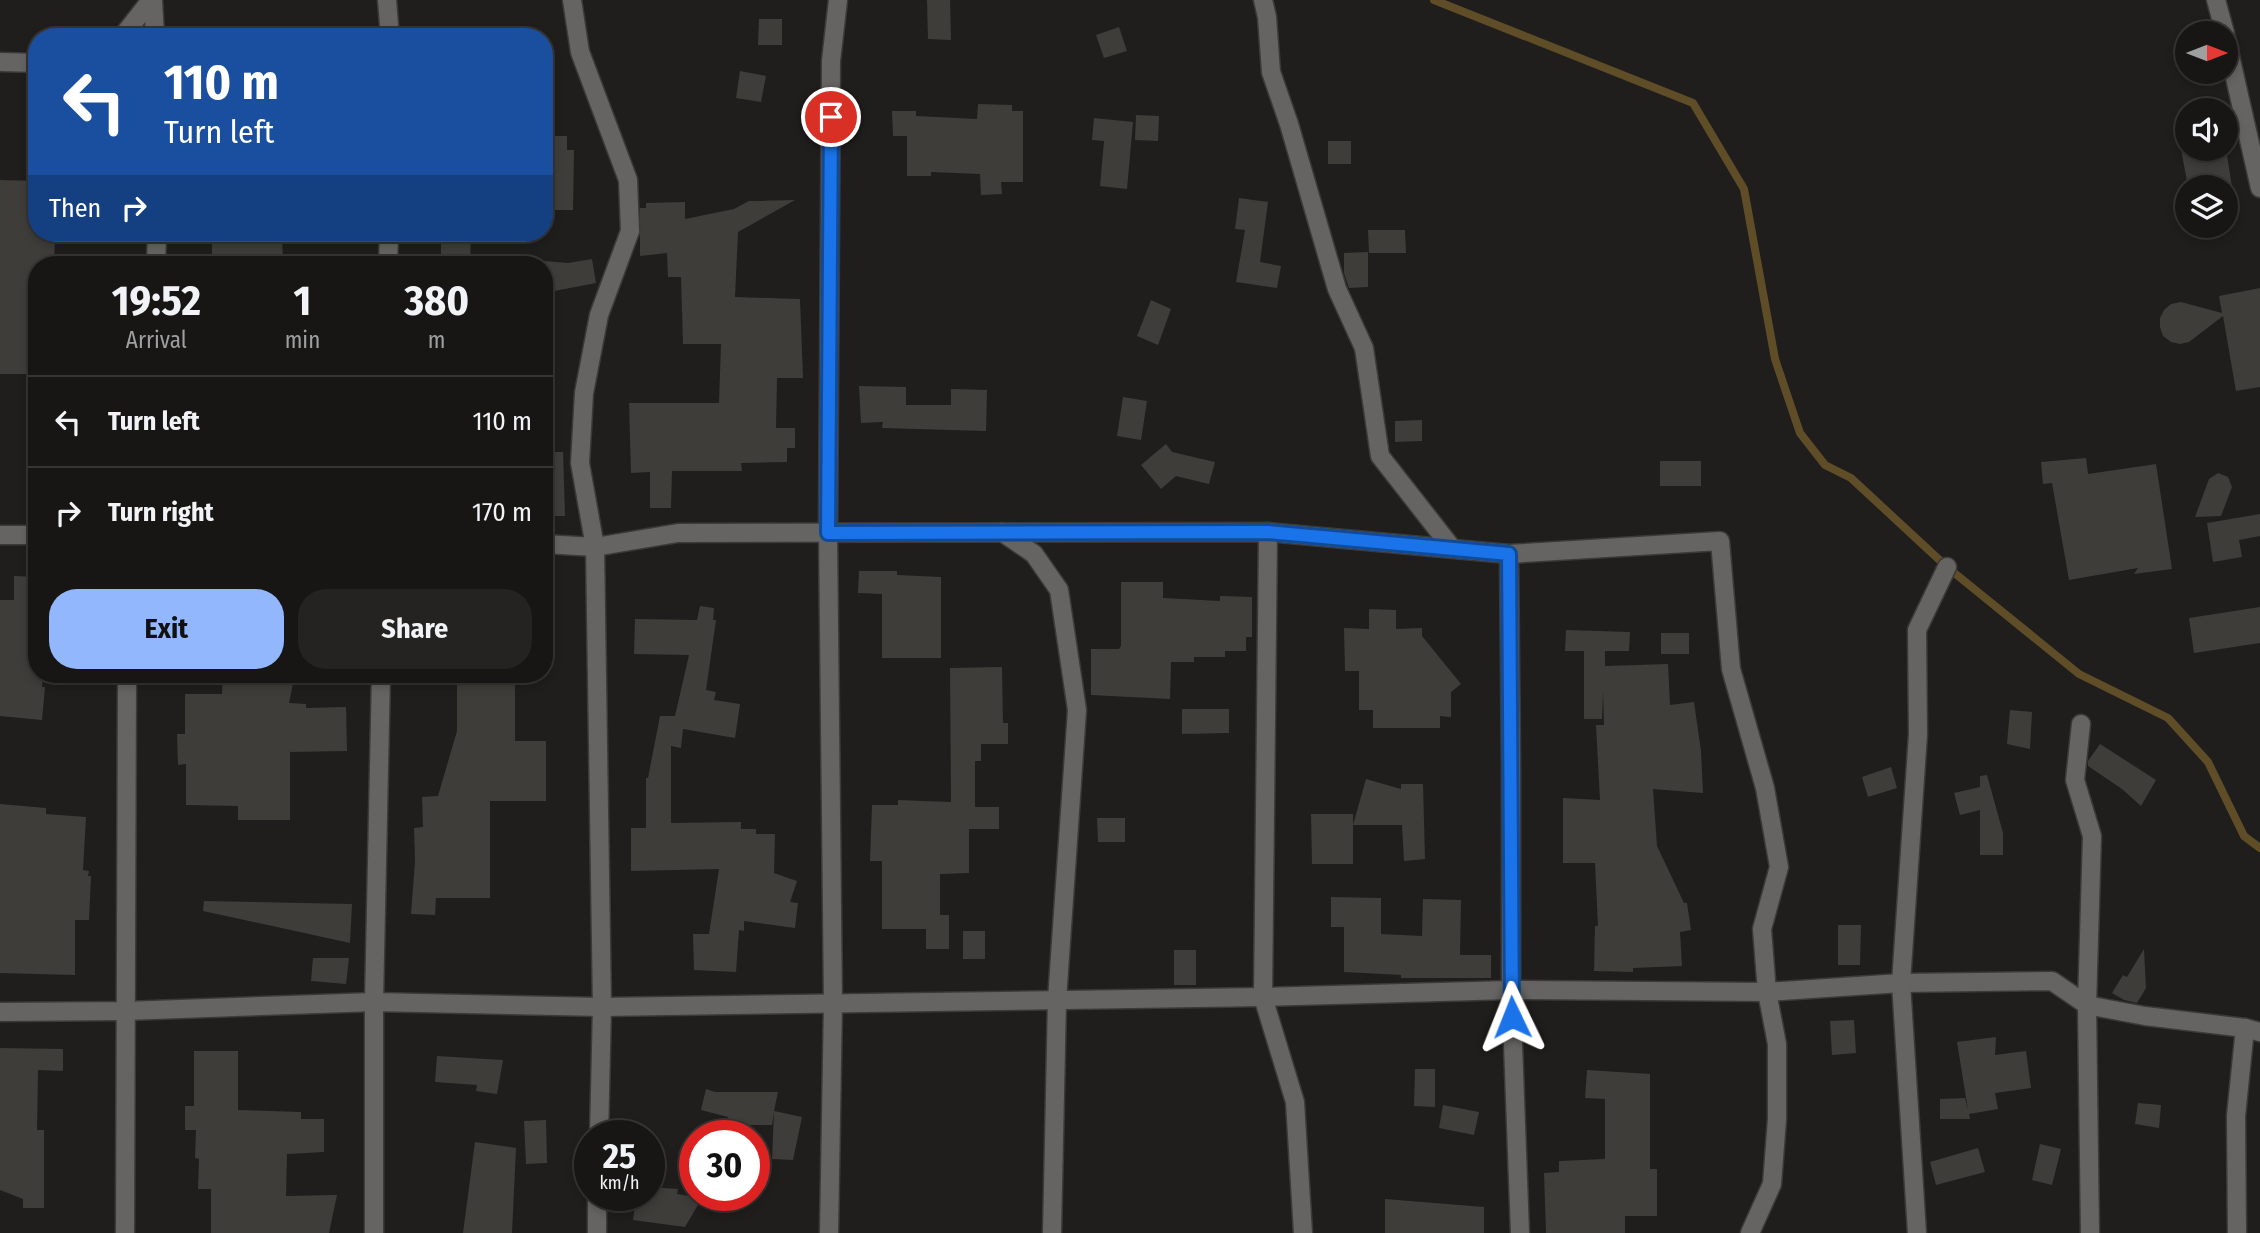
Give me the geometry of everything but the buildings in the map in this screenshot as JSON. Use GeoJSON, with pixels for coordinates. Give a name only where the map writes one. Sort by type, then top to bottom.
{"type":"FeatureCollection","features":[{"type":"Feature","properties":{"kind":"street"},"geometry":{"type":"LineString","coordinates":[[129,28],[152,0]]}},
{"type":"Feature","properties":{"kind":"street"},"geometry":{"type":"LineString","coordinates":[[152,0],[154,28]]}},
{"type":"Feature","properties":{"kind":"street"},"geometry":{"type":"LineString","coordinates":[[387,0],[389,28]]}},
{"type":"Feature","properties":{"kind":"street"},"geometry":{"type":"LineString","coordinates":[[572,0],[580,52],[628,180],[630,231],[598,315],[584,393],[580,463],[595,547],[602,1007],[599,1120]]}},
{"type":"Feature","properties":{"kind":"street"},"geometry":{"type":"LineString","coordinates":[[829,1233],[833,1003],[828,533],[831,61],[838,0]]}},
{"type":"Feature","properties":{"kind":"street"},"geometry":{"type":"LineString","coordinates":[[1263,0],[1271,72],[1337,289],[1364,348],[1380,456],[1452,548]]}},
{"type":"Feature","properties":{"kind":"street"},"geometry":{"type":"LineString","coordinates":[[2216,0],[2221,21]]}},
{"type":"Feature","properties":{"kind":"street"},"geometry":{"type":"LineString","coordinates":[[0,62],[28,63]]}},
{"type":"Feature","properties":{"kind":"street"},"geometry":{"type":"LineString","coordinates":[[2236,84],[2260,188]]}},
{"type":"Feature","properties":{"kind":"street"},"geometry":{"type":"LineString","coordinates":[[1002,532],[1034,555],[1059,590],[1077,710],[1057,1000],[1052,1233]]}},
{"type":"Feature","properties":{"kind":"street"},"geometry":{"type":"LineString","coordinates":[[553,545],[595,547],[677,533],[1268,532],[1509,554],[1720,541],[1731,669],[1765,788],[1779,867],[1762,929],[1768,992],[1777,1044],[1777,1119],[1772,1184],[1750,1233]]}},
{"type":"Feature","properties":{"kind":"street"},"geometry":{"type":"LineString","coordinates":[[1268,532],[1263,997],[1295,1102],[1303,1233]]}},
{"type":"Feature","properties":{"kind":"street"},"geometry":{"type":"LineString","coordinates":[[0,535],[28,535]]}},
{"type":"Feature","properties":{"kind":"street"},"geometry":{"type":"LineString","coordinates":[[1509,554],[1510,990],[1520,1233]]}},
{"type":"Feature","properties":{"kind":"street"},"geometry":{"type":"LineString","coordinates":[[1917,1233],[1901,984],[1918,734],[1917,630],[1947,567]]}},
{"type":"Feature","properties":{"kind":"street"},"geometry":{"type":"LineString","coordinates":[[125,1233],[127,683]]}},
{"type":"Feature","properties":{"kind":"street"},"geometry":{"type":"LineString","coordinates":[[374,1233],[373,1002],[381,683]]}},
{"type":"Feature","properties":{"kind":"street"},"geometry":{"type":"LineString","coordinates":[[2081,724],[2075,780],[2092,836],[2087,1004],[2090,1233]]}},
{"type":"Feature","properties":{"kind":"street"},"geometry":{"type":"LineString","coordinates":[[0,1012],[125,1012],[373,1002],[602,1007],[1263,997],[1510,990],[1768,992],[1901,984],[2052,981],[2087,1004],[2144,1016],[2252,1030],[2236,1116],[2237,1233]]}},
{"type":"Feature","properties":{"kind":"street"},"geometry":{"type":"LineString","coordinates":[[597,1211],[597,1233]]}},
{"type":"Feature","properties":{"kind":"waterway"},"geometry":{"type":"LineString","coordinates":[[1434,0],[1693,103],[1744,189],[1775,359],[1800,433],[1825,465],[1851,478],[1947,567],[2079,674],[2168,718],[2208,762],[2244,836],[2260,848]]}},
{"type":"Feature","properties":{"kind":"route"},"geometry":{"type":"LineString","coordinates":[[831,117],[828,533],[1268,532],[1509,554],[1512,1017]]}}]}
